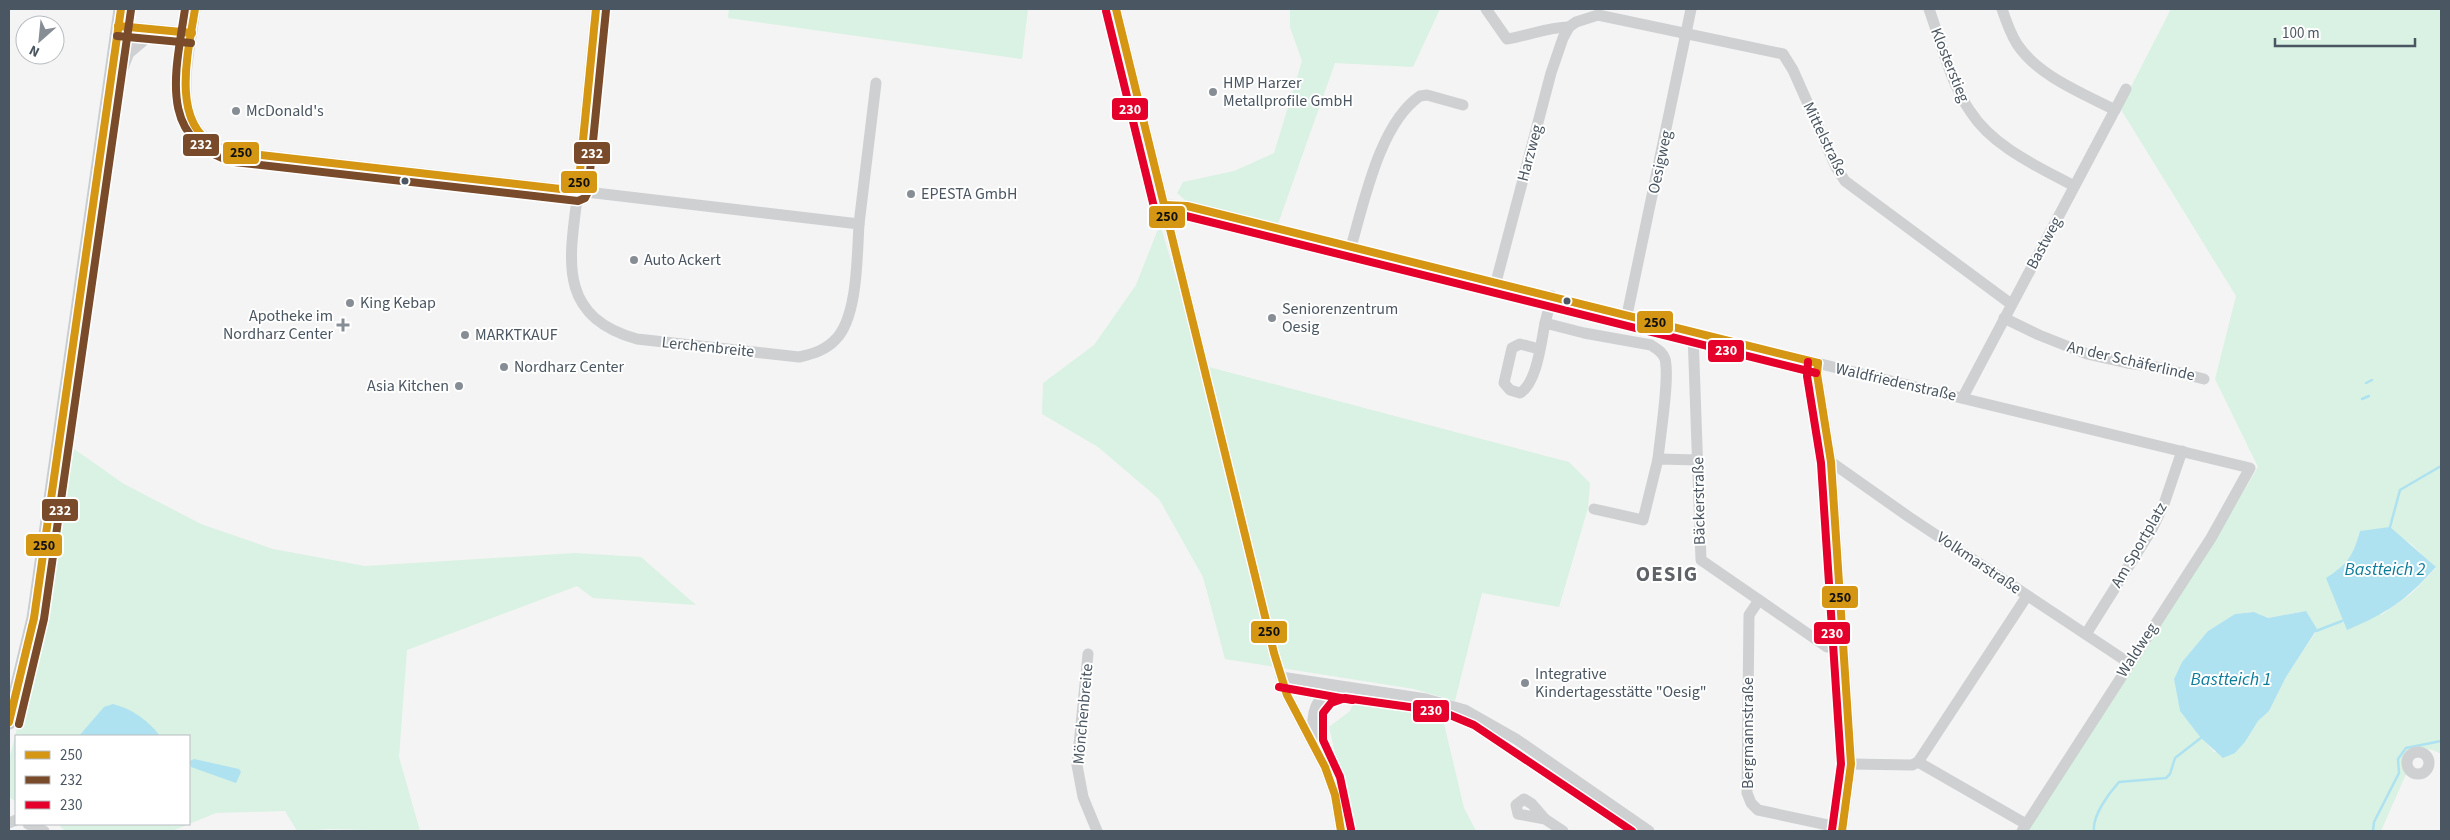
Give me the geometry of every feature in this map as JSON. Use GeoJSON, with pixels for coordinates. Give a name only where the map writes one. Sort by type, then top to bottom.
{"type":"FeatureCollection","features":[{"type":"Feature","properties":{"kind":"main road"},"geometry":{"type":"LineString","coordinates":[[9,722],[34,618],[121,9]]}},
{"type":"Feature","properties":{"kind":"street"},"geometry":{"type":"LineString","coordinates":[[194,9],[186,96],[188,111],[195,129],[213,146],[235,152],[859,224]]}},
{"type":"Feature","properties":{"kind":"street","name":"Lerchenbreite"},"geometry":{"type":"LineString","coordinates":[[596,9],[570,253],[575,290],[596,318],[606,326],[625,336],[645,340],[799,357],[819,352],[837,339],[847,322],[855,272],[876,83]]}},
{"type":"Feature","properties":{"kind":"street"},"geometry":{"type":"LineString","coordinates":[[1116,9],[1231,486],[1281,678],[1287,695],[1313,742],[1330,780],[1341,831]]}},
{"type":"Feature","properties":{"kind":"street"},"geometry":{"type":"LineString","coordinates":[[1486,9],[1507,39],[1526,36],[1554,27],[1569,27],[1576,22],[1598,15],[1687,34]]}},
{"type":"Feature","properties":{"kind":"street","name":"Oesigweg"},"geometry":{"type":"LineString","coordinates":[[1628,315],[1691,9]]}},
{"type":"Feature","properties":{"kind":"street","name":"Klosterstieg"},"geometry":{"type":"LineString","coordinates":[[1928,9],[1960,95],[1975,118],[2006,147],[2074,186]]}},
{"type":"Feature","properties":{"kind":"street"},"geometry":{"type":"LineString","coordinates":[[2002,9],[2017,43],[2027,57],[2052,76],[2115,110]]}},
{"type":"Feature","properties":{"kind":"street"},"geometry":{"type":"LineString","coordinates":[[118,26],[192,32]]}},
{"type":"Feature","properties":{"kind":"street","name":"Harzweg"},"geometry":{"type":"LineString","coordinates":[[1496,282],[1551,73],[1569,27]]}},
{"type":"Feature","properties":{"kind":"street"},"geometry":{"type":"LineString","coordinates":[[111,77],[122,70],[129,53],[156,30]]}},
{"type":"Feature","properties":{"kind":"street","name":"Mittelstraße"},"geometry":{"type":"LineString","coordinates":[[1687,34],[1783,54],[1793,70],[1836,167],[1845,181],[2011,304]]}},
{"type":"Feature","properties":{"kind":"street","name":"Bastweg"},"geometry":{"type":"LineString","coordinates":[[1963,397],[2126,88]]}},
{"type":"Feature","properties":{"kind":"street"},"geometry":{"type":"LineString","coordinates":[[1351,247],[1386,141],[1401,115],[1420,96],[1427,95],[1463,105]]}},
{"type":"Feature","properties":{"kind":"street","name":"Waldfriedenstraße"},"geometry":{"type":"LineString","coordinates":[[1164,205],[1187,206],[1628,315],[1693,333],[2250,468]]}},
{"type":"Feature","properties":{"kind":"street"},"geometry":{"type":"LineString","coordinates":[[1539,349],[1552,296]]}},
{"type":"Feature","properties":{"kind":"street","name":"An der Schäferlinde"},"geometry":{"type":"LineString","coordinates":[[2004,318],[2087,354],[2156,367],[2204,379]]}},
{"type":"Feature","properties":{"kind":"street"},"geometry":{"type":"LineString","coordinates":[[1545,323],[1584,333],[1651,346],[1659,350],[1665,358],[1666,376],[1658,459],[1643,520],[1594,509]]}},
{"type":"Feature","properties":{"kind":"street","name":"Bäckerstraße"},"geometry":{"type":"LineString","coordinates":[[1693,333],[1699,460],[1700,560],[1827,647],[1842,647]]}},
{"type":"Feature","properties":{"kind":"street"},"geometry":{"type":"LineString","coordinates":[[1818,363],[1817,374],[1831,462],[1851,764],[1842,830]]}},
{"type":"Feature","properties":{"kind":"street","name":"Am Sportplatz"},"geometry":{"type":"LineString","coordinates":[[2086,634],[2152,529],[2164,504],[2182,451]]}},
{"type":"Feature","properties":{"kind":"street"},"geometry":{"type":"LineString","coordinates":[[1658,459],[1699,460]]}},
{"type":"Feature","properties":{"kind":"street","name":"Volkmarstraße"},"geometry":{"type":"LineString","coordinates":[[1831,462],[2129,663]]}},
{"type":"Feature","properties":{"kind":"street","name":"Waldweg"},"geometry":{"type":"LineString","coordinates":[[2024,828],[2211,538],[2250,468]]}},
{"type":"Feature","properties":{"kind":"street"},"geometry":{"type":"LineString","coordinates":[[1851,764],[1912,765],[1918,762],[2027,596]]}},
{"type":"Feature","properties":{"kind":"street","name":"Bergmannstraße"},"geometry":{"type":"LineString","coordinates":[[1759,600],[1749,615],[1746,793],[1751,803],[1758,810],[1842,830]]}},
{"type":"Feature","properties":{"kind":"street","name":"Mönchenbreite"},"geometry":{"type":"LineString","coordinates":[[1088,654],[1077,765],[1083,797],[1097,831]]}},
{"type":"Feature","properties":{"kind":"street"},"geometry":{"type":"LineString","coordinates":[[1281,678],[1426,699],[1453,705],[1479,716],[1516,739],[1649,831]]}},
{"type":"Feature","properties":{"kind":"street"},"geometry":{"type":"LineString","coordinates":[[1313,742],[1312,722],[1314,709],[1325,695],[1344,688]]}},
{"type":"Feature","properties":{"kind":"street"},"geometry":{"type":"LineString","coordinates":[[1918,762],[2024,828]]}},
{"type":"Feature","properties":{"kind":"street"},"geometry":{"type":"LineString","coordinates":[[1545,819],[1563,831]]}},
{"type":"Feature","properties":{"kind":"street"},"geometry":{"type":"LineString","coordinates":[[30,825],[44,831]]}},
{"type":"Feature","properties":{"kind":"green space"},"geometry":{"type":"Polygon","coordinates":[[[729,9],[1028,9],[1022,59],[728,18],[729,9]]]}},
{"type":"Feature","properties":{"kind":"green space"},"geometry":{"type":"Polygon","coordinates":[[[1290,9],[1440,9],[1413,67],[1335,63],[1278,224],[1185,200],[1177,193],[1183,182],[1234,171],[1274,153],[1302,61],[1290,27],[1290,9]]]}},
{"type":"Feature","properties":{"kind":"green space"},"geometry":{"type":"Polygon","coordinates":[[[2171,9],[2441,9],[2441,754],[2433,750],[2414,748],[2405,759],[2407,772],[2381,831],[2024,831],[2214,541],[2258,467],[2215,379],[2236,296],[2120,108],[2171,9]],[[2360,531],[2352,557],[2341,568],[2381,615],[2411,594],[2436,568],[2411,544],[2395,534],[2360,531]],[[2306,611],[2268,618],[2254,612],[2235,614],[2208,631],[2182,662],[2174,679],[2180,711],[2214,752],[2235,753],[2245,742],[2258,721],[2269,711],[2286,677],[2317,630],[2306,611]]]}},
{"type":"Feature","properties":{"kind":"green space"},"geometry":{"type":"Polygon","coordinates":[[[1160,224],[1200,358],[1209,367],[1569,462],[1590,483],[1588,508],[1559,607],[1482,593],[1455,701],[1414,689],[1225,659],[1203,577],[1159,499],[1098,447],[1042,414],[1043,383],[1094,345],[1136,285],[1160,224]]]}},
{"type":"Feature","properties":{"kind":"green space"},"geometry":{"type":"Polygon","coordinates":[[[67,444],[124,484],[201,524],[273,549],[365,566],[575,553],[641,557],[696,605],[593,598],[577,586],[407,650],[399,757],[420,831],[329,829],[297,831],[285,811],[216,813],[190,824],[190,735],[15,735],[26,694],[67,444]]]}},
{"type":"Feature","properties":{"kind":"green space"},"geometry":{"type":"Polygon","coordinates":[[[1355,700],[1441,711],[1464,808],[1476,831],[1349,831],[1347,805],[1329,727],[1350,711],[1355,700]]]}},
{"type":"Feature","properties":{"kind":"green space"},"geometry":{"type":"Polygon","coordinates":[[[15,737],[15,801],[9,797],[9,760],[15,737]]]}},
{"type":"Feature","properties":{"kind":"green space"},"geometry":{"type":"Polygon","coordinates":[[[59,825],[187,825],[172,831],[65,831],[59,825]]]}},
{"type":"Feature","properties":{"kind":"water","name":"Bastteich 2"},"geometry":{"type":"Polygon","coordinates":[[[2390,527],[2436,567],[2415,589],[2396,604],[2347,630],[2326,578],[2349,559],[2360,531],[2390,527]]]}},
{"type":"Feature","properties":{"kind":"water","name":"Bastteich 1"},"geometry":{"type":"Polygon","coordinates":[[[2306,611],[2317,629],[2286,677],[2269,711],[2258,721],[2245,742],[2235,753],[2223,758],[2201,738],[2180,711],[2174,679],[2182,662],[2208,631],[2235,614],[2254,612],[2268,618],[2306,611]]]}},
{"type":"Feature","properties":{"kind":"water"},"geometry":{"type":"Polygon","coordinates":[[[113,704],[127,709],[139,716],[159,735],[80,735],[104,707],[113,704]]]}},
{"type":"Feature","properties":{"kind":"water"},"geometry":{"type":"Polygon","coordinates":[[[194,759],[239,769],[241,772],[236,783],[191,767],[190,761],[194,759]]]}},
{"type":"Feature","properties":{"kind":"waterway"},"geometry":{"type":"LineString","coordinates":[[2366,383],[2372,380]]}},
{"type":"Feature","properties":{"kind":"waterway"},"geometry":{"type":"LineString","coordinates":[[2362,399],[2369,396]]}},
{"type":"Feature","properties":{"kind":"waterway"},"geometry":{"type":"LineString","coordinates":[[2390,527],[2400,490],[2441,466]]}},
{"type":"Feature","properties":{"kind":"waterway"},"geometry":{"type":"LineString","coordinates":[[2316,631],[2342,621]]}},
{"type":"Feature","properties":{"kind":"waterway"},"geometry":{"type":"LineString","coordinates":[[2094,831],[2098,812],[2119,782],[2166,778],[2170,774],[2175,758],[2202,737]]}},
{"type":"Feature","properties":{"kind":"waterway"},"geometry":{"type":"LineString","coordinates":[[2373,831],[2374,822],[2399,773],[2398,759],[2406,748],[2441,741]]}},
{"type":"Feature","properties":{"kind":"transit line","name":"250"},"geometry":{"type":"LineString","coordinates":[[9,722],[34,618],[121,9]]}},
{"type":"Feature","properties":{"kind":"transit line","name":"232"},"geometry":{"type":"LineString","coordinates":[[185,9],[178,56],[177,100],[182,120],[192,138],[209,152],[234,162],[578,201],[585,198],[588,192],[606,10]]}},
{"type":"Feature","properties":{"kind":"transit line","name":"250"},"geometry":{"type":"LineString","coordinates":[[195,9],[187,63],[187,101],[191,118],[200,133],[215,145],[235,152],[578,191],[596,9]]}},
{"type":"Feature","properties":{"kind":"transit line","name":"250"},"geometry":{"type":"LineString","coordinates":[[1116,9],[1274,653],[1287,695],[1325,767],[1335,795],[1341,831]]}},
{"type":"Feature","properties":{"kind":"transit line","name":"232"},"geometry":{"type":"LineString","coordinates":[[19,724],[44,619],[131,10]]}},
{"type":"Feature","properties":{"kind":"transit line","name":"230"},"geometry":{"type":"LineString","coordinates":[[1106,11],[1154,207]]}},
{"type":"Feature","properties":{"kind":"transit line","name":"250"},"geometry":{"type":"LineString","coordinates":[[118,26],[192,33]]}},
{"type":"Feature","properties":{"kind":"transit line","name":"232"},"geometry":{"type":"LineString","coordinates":[[117,36],[191,43]]}},
{"type":"Feature","properties":{"kind":"transit line","name":"250"},"geometry":{"type":"LineString","coordinates":[[1164,205],[1187,206],[1818,363]]}},
{"type":"Feature","properties":{"kind":"transit line","name":"230"},"geometry":{"type":"LineString","coordinates":[[1164,215],[1186,216],[1816,373]]}},
{"type":"Feature","properties":{"kind":"transit line","name":"230"},"geometry":{"type":"LineString","coordinates":[[1808,362],[1807,376],[1821,463],[1841,764],[1832,830]]}},
{"type":"Feature","properties":{"kind":"transit line","name":"250"},"geometry":{"type":"LineString","coordinates":[[1818,363],[1817,374],[1831,462],[1851,764],[1842,831]]}},
{"type":"Feature","properties":{"kind":"transit line","name":"230"},"geometry":{"type":"LineString","coordinates":[[1279,687],[1352,700]]}},
{"type":"Feature","properties":{"kind":"transit line","name":"230"},"geometry":{"type":"LineString","coordinates":[[1351,829],[1340,777],[1323,740],[1323,713],[1331,703],[1345,698],[1424,709],[1450,715],[1474,725],[1632,831]]}},
{"type":"Feature","properties":{"kind":"place","name":"HMP Harzer Metallprofile GmbH"},"geometry":{"type":"Point","coordinates":[1213,92]}},
{"type":"Feature","properties":{"kind":"place","name":"McDonald's"},"geometry":{"type":"Point","coordinates":[236,111]}},
{"type":"Feature","properties":{"kind":"place","name":"EPESTA GmbH"},"geometry":{"type":"Point","coordinates":[911,194]}},
{"type":"Feature","properties":{"kind":"place","name":"Auto Ackert"},"geometry":{"type":"Point","coordinates":[634,260]}},
{"type":"Feature","properties":{"kind":"place","name":"King Kebap"},"geometry":{"type":"Point","coordinates":[350,303]}},
{"type":"Feature","properties":{"kind":"place","name":"Seniorenzentrum Oesig"},"geometry":{"type":"Point","coordinates":[1272,318]}},
{"type":"Feature","properties":{"kind":"place","name":"Apotheke im Nordharz Center"},"geometry":{"type":"Point","coordinates":[343,325]}},
{"type":"Feature","properties":{"kind":"place","name":"MARKTKAUF"},"geometry":{"type":"Point","coordinates":[465,335]}},
{"type":"Feature","properties":{"kind":"place","name":"Nordharz Center"},"geometry":{"type":"Point","coordinates":[504,367]}},
{"type":"Feature","properties":{"kind":"place","name":"Asia Kitchen"},"geometry":{"type":"Point","coordinates":[459,386]}},
{"type":"Feature","properties":{"kind":"place","name":"Integrative Kindertagesstätte \"Oesig\""},"geometry":{"type":"Point","coordinates":[1525,683]}},
{"type":"Feature","properties":{"kind":"district","name":"OESIG"},"geometry":{"type":"Point","coordinates":[1667,574]}}]}
